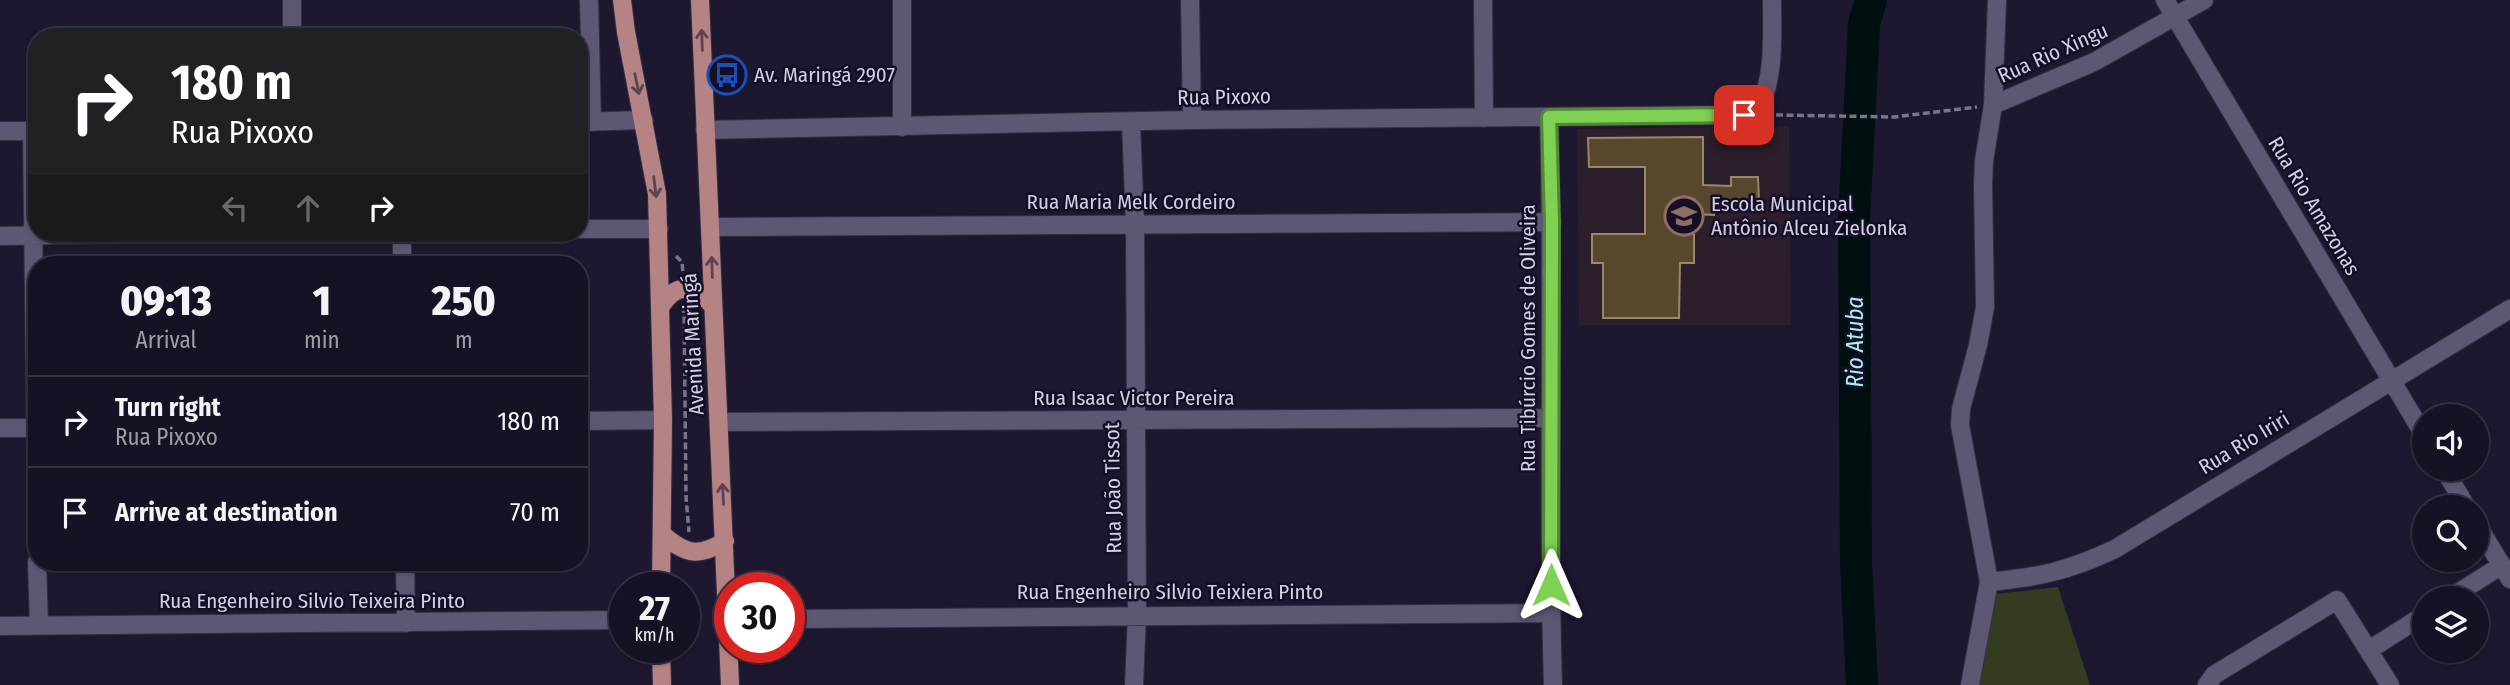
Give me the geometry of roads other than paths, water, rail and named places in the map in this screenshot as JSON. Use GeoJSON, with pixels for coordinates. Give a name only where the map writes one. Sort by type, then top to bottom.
{"type":"FeatureCollection","features":[{"type":"Feature","properties":{"kind":"main road","name":"Avenida Maringá"},"geometry":{"type":"LineString","coordinates":[[622,0],[657,194],[663,419],[661,572]]}},
{"type":"Feature","properties":{"kind":"main road","name":"Avenida Maringá"},"geometry":{"type":"LineString","coordinates":[[700,0],[727,572]]}},
{"type":"Feature","properties":{"kind":"main road"},"geometry":{"type":"LineString","coordinates":[[661,306],[674,291],[683,289],[694,290],[713,306]]}},
{"type":"Feature","properties":{"kind":"main road"},"geometry":{"type":"LineString","coordinates":[[662,534],[686,551],[702,552],[725,541]]}},
{"type":"Feature","properties":{"kind":"main road"},"geometry":{"type":"LineString","coordinates":[[661,663],[662,685]]}},
{"type":"Feature","properties":{"kind":"main road","name":"Avenida Maringá"},"geometry":{"type":"LineString","coordinates":[[730,663],[730,685]]}},
{"type":"Feature","properties":{"kind":"street"},"geometry":{"type":"LineString","coordinates":[[292,0],[292,28]]}},
{"type":"Feature","properties":{"kind":"street"},"geometry":{"type":"LineString","coordinates":[[588,41],[589,0]]}},
{"type":"Feature","properties":{"kind":"street"},"geometry":{"type":"LineString","coordinates":[[902,0],[902,127]]}},
{"type":"Feature","properties":{"kind":"street"},"geometry":{"type":"LineString","coordinates":[[1190,0],[1192,120]]}},
{"type":"Feature","properties":{"kind":"street"},"geometry":{"type":"LineString","coordinates":[[1483,0],[1484,118]]}},
{"type":"Feature","properties":{"kind":"street","name":"Rua Pixoxo"},"geometry":{"type":"LineString","coordinates":[[705,130],[1192,120],[1744,115],[1759,109],[1766,93],[1772,58],[1772,0]]}},
{"type":"Feature","properties":{"kind":"street"},"geometry":{"type":"LineString","coordinates":[[1970,685],[1989,582],[1960,425],[1961,409],[1978,345],[1984,307],[1983,184],[1993,105],[1997,0]]}},
{"type":"Feature","properties":{"kind":"street","name":"Rua Rio Amazonas"},"geometry":{"type":"LineString","coordinates":[[2165,0],[2412,415]]}},
{"type":"Feature","properties":{"kind":"street","name":"Rua Rio Xingu"},"geometry":{"type":"LineString","coordinates":[[1993,105],[2065,76],[2204,0]]}},
{"type":"Feature","properties":{"kind":"street","name":"Rua Tibúrcio Gomes de Oliveira"},"geometry":{"type":"LineString","coordinates":[[1549,117],[1552,222],[1550,418],[1553,685]]}},
{"type":"Feature","properties":{"kind":"street"},"geometry":{"type":"LineString","coordinates":[[588,122],[644,120]]}},
{"type":"Feature","properties":{"kind":"street","name":"Rua João Tissot"},"geometry":{"type":"LineString","coordinates":[[1131,122],[1135,224],[1134,685]]}},
{"type":"Feature","properties":{"kind":"street"},"geometry":{"type":"LineString","coordinates":[[0,131],[28,131]]}},
{"type":"Feature","properties":{"kind":"street","name":"Rua Maria Melk Cordeiro"},"geometry":{"type":"LineString","coordinates":[[710,227],[1552,222]]}},
{"type":"Feature","properties":{"kind":"street"},"geometry":{"type":"LineString","coordinates":[[588,229],[659,229]]}},
{"type":"Feature","properties":{"kind":"street"},"geometry":{"type":"LineString","coordinates":[[0,236],[28,235]]}},
{"type":"Feature","properties":{"kind":"street","name":"Rua Rio Iriri"},"geometry":{"type":"LineString","coordinates":[[1989,582],[2035,578],[2066,570],[2103,554],[2510,309]]}},
{"type":"Feature","properties":{"kind":"street","name":"Rua Isaac Victor Pereira"},"geometry":{"type":"LineString","coordinates":[[719,422],[1550,418]]}},
{"type":"Feature","properties":{"kind":"street"},"geometry":{"type":"LineString","coordinates":[[588,421],[663,419]]}},
{"type":"Feature","properties":{"kind":"street"},"geometry":{"type":"LineString","coordinates":[[0,428],[28,428]]}},
{"type":"Feature","properties":{"kind":"street"},"geometry":{"type":"LineString","coordinates":[[2476,586],[2506,572],[2489,544]]}},
{"type":"Feature","properties":{"kind":"street"},"geometry":{"type":"LineString","coordinates":[[37,571],[39,625]]}},
{"type":"Feature","properties":{"kind":"street"},"geometry":{"type":"LineString","coordinates":[[405,571],[406,623]]}},
{"type":"Feature","properties":{"kind":"street"},"geometry":{"type":"LineString","coordinates":[[2207,685],[2214,675],[2337,600],[2390,685]]}},
{"type":"Feature","properties":{"kind":"street","name":"Rua Engenheiro Silvio Teixiera Pinto"},"geometry":{"type":"LineString","coordinates":[[805,619],[1551,612]]}},
{"type":"Feature","properties":{"kind":"street","name":"Rua Engenheiro Silvio Teixeira Pinto"},"geometry":{"type":"LineString","coordinates":[[0,626],[609,620]]}},
{"type":"Feature","properties":{"kind":"street"},"geometry":{"type":"LineString","coordinates":[[2369,650],[2412,623]]}},
{"type":"Feature","properties":{"kind":"waterway","name":"Rio Atuba"},"geometry":{"type":"LineString","coordinates":[[1862,685],[1856,563],[1854,218],[1864,24],[1871,0]]}},
{"type":"Feature","properties":{"kind":"place","name":"Av. Maringá 2907"},"geometry":{"type":"Point","coordinates":[727,75]}},
{"type":"Feature","properties":{"kind":"place","name":"Escola Municipal Antônio Alceu Zielonka"},"geometry":{"type":"Point","coordinates":[1684,216]}}]}
